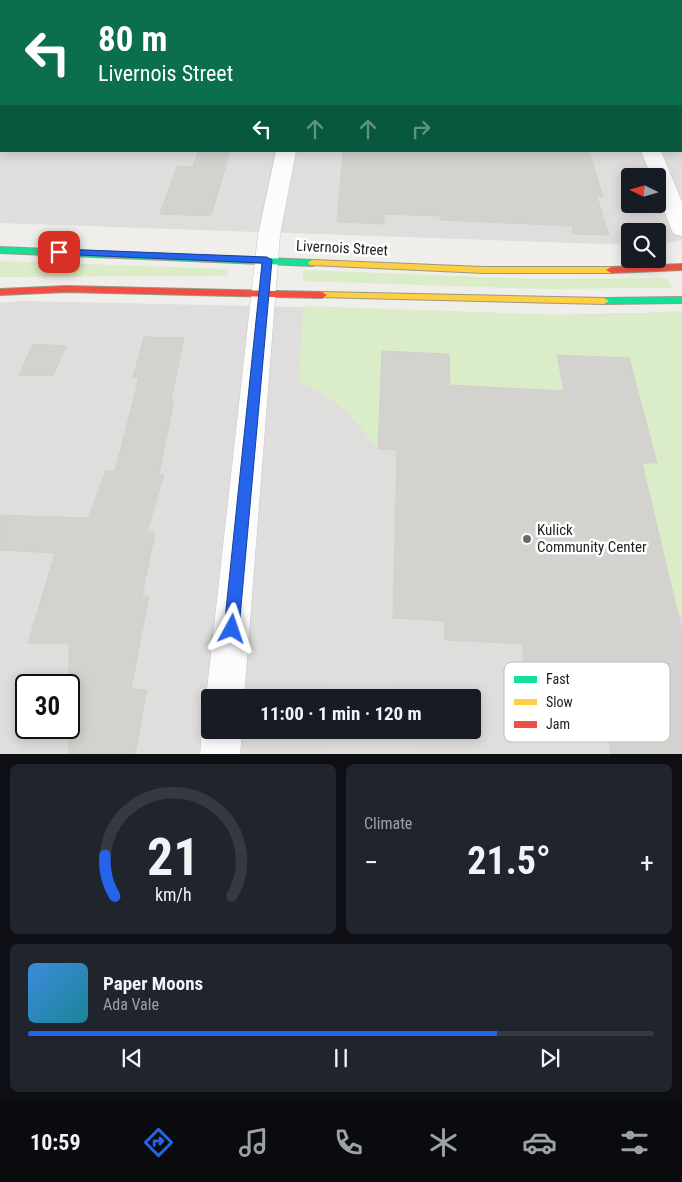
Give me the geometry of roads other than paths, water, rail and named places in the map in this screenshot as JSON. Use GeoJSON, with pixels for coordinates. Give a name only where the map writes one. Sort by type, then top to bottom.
{"type":"FeatureCollection","features":[{"type":"Feature","properties":{"kind":"street"},"geometry":{"type":"LineString","coordinates":[[226,689],[269,235],[286,152]]}},
{"type":"Feature","properties":{"kind":"street"},"geometry":{"type":"LineString","coordinates":[[651,152],[682,229]]}},
{"type":"Feature","properties":{"kind":"street","name":"Livernois Street"},"geometry":{"type":"LineString","coordinates":[[0,250],[484,270],[593,271],[682,267]]}},
{"type":"Feature","properties":{"kind":"street"},"geometry":{"type":"LineString","coordinates":[[0,292],[66,289],[568,302],[682,300]]}},
{"type":"Feature","properties":{"kind":"street"},"geometry":{"type":"LineString","coordinates":[[220,754],[221,739]]}},
{"type":"Feature","properties":{"kind":"place","name":"Kulick Community Center"},"geometry":{"type":"Point","coordinates":[527,539]}}]}
